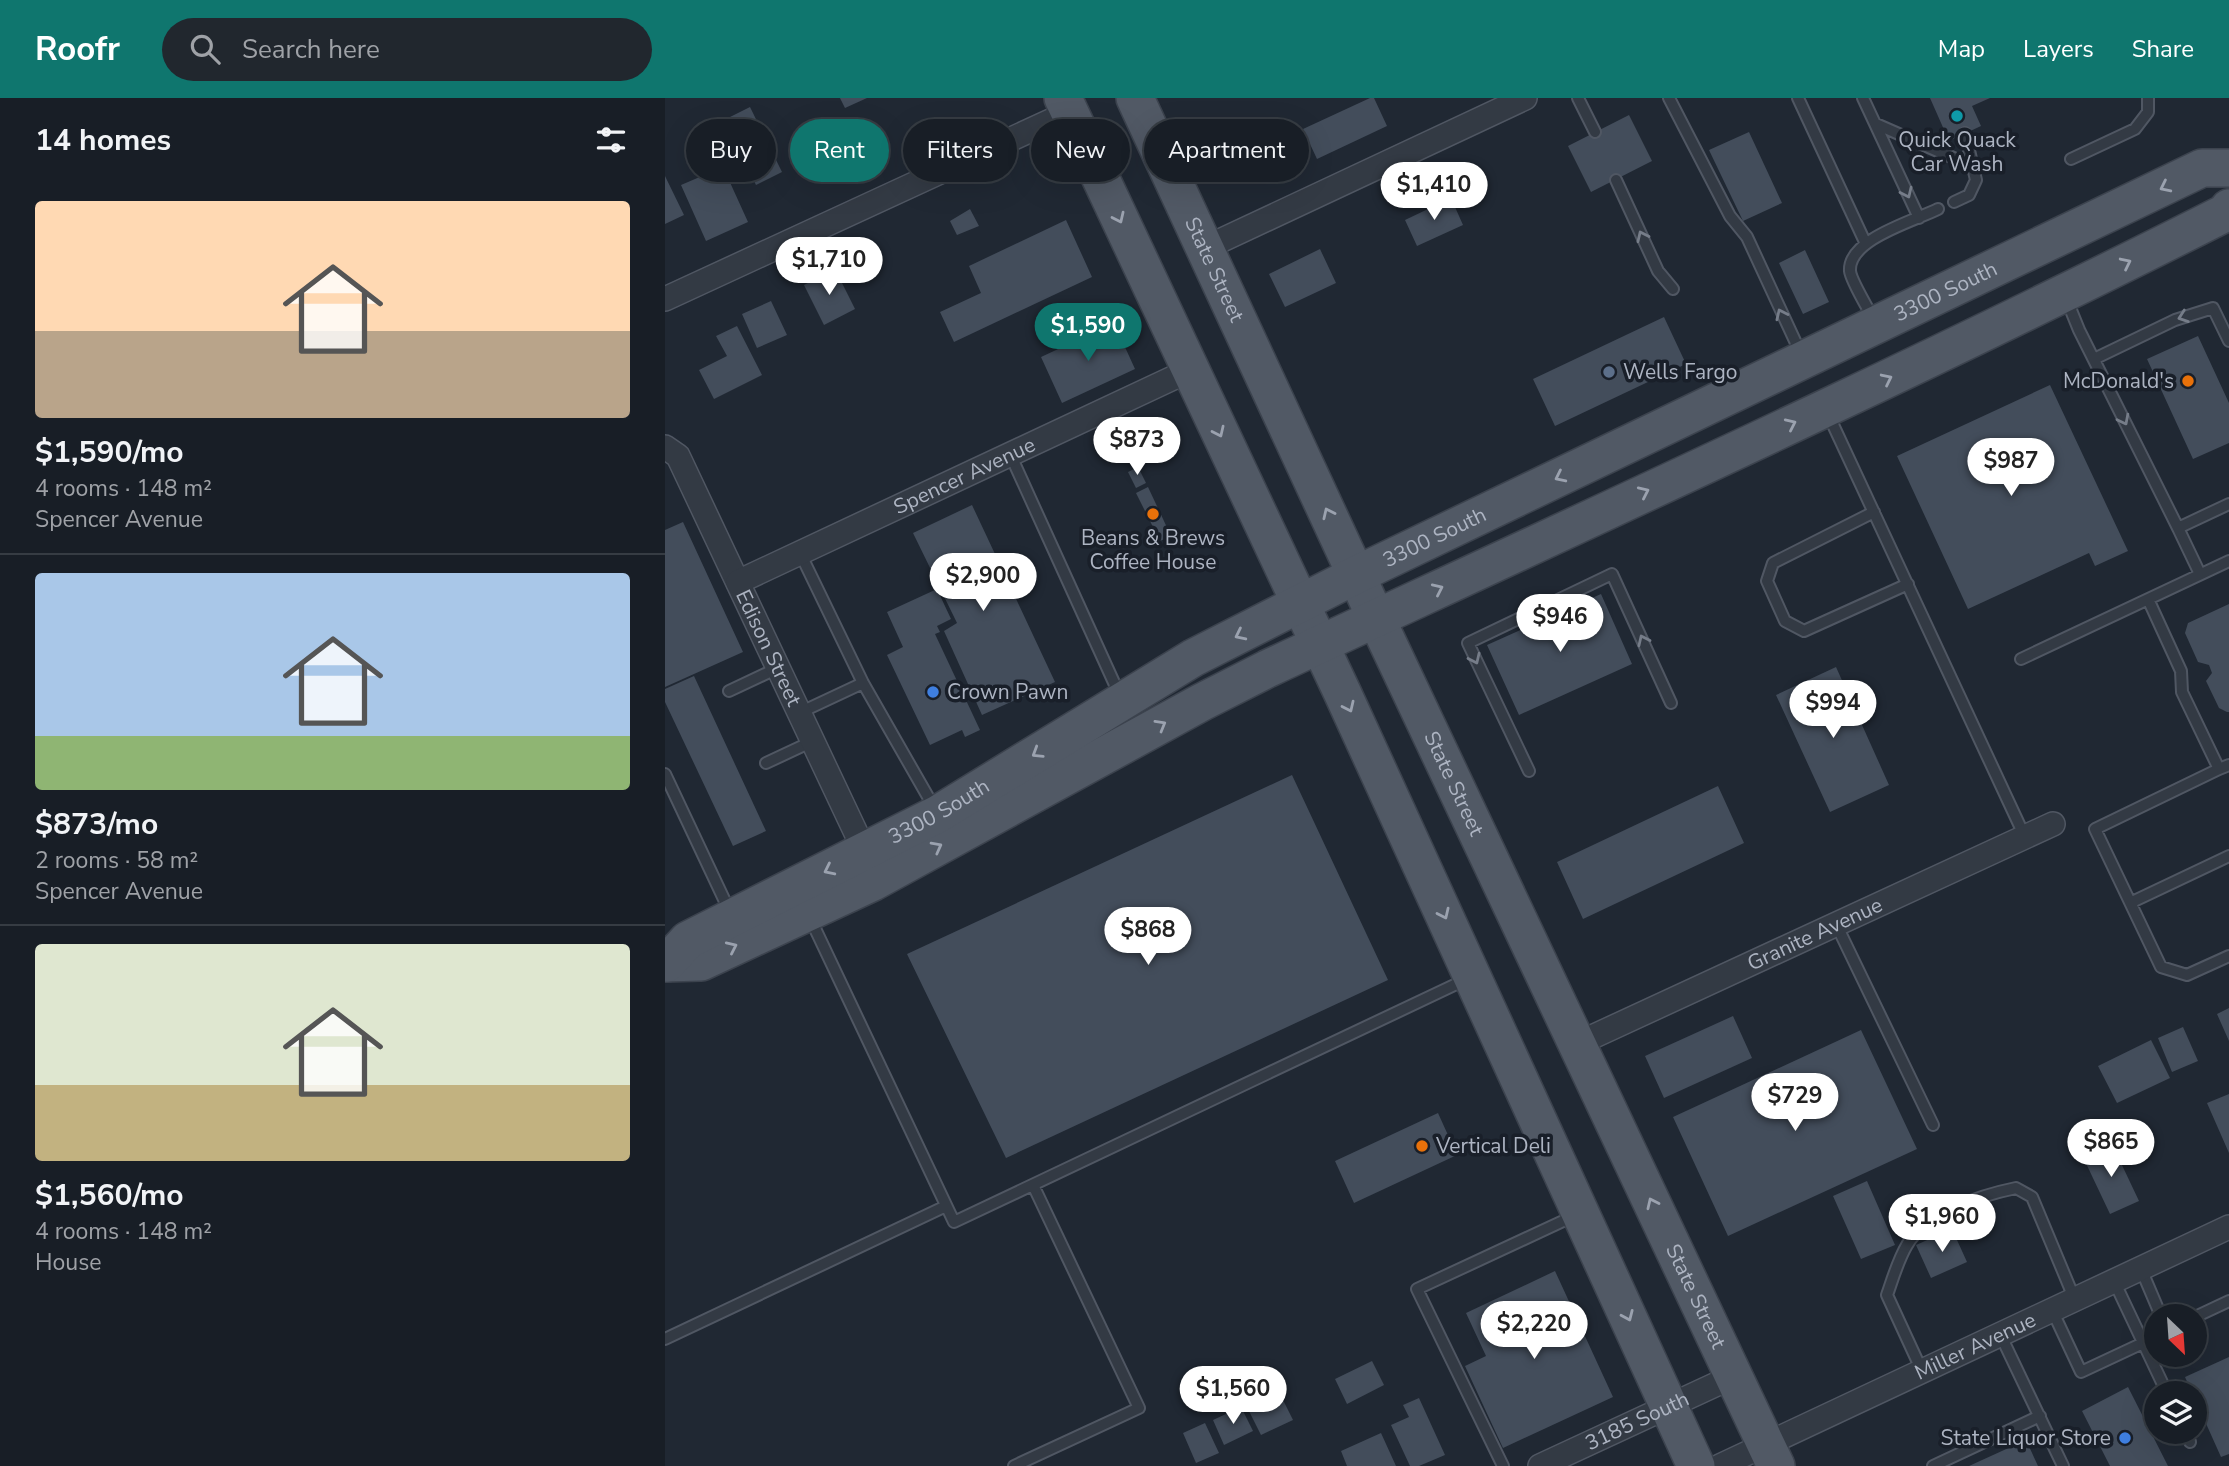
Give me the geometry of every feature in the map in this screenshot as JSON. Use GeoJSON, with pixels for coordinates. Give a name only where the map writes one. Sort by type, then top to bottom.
{"type":"FeatureCollection","features":[{"type":"Feature","properties":{"kind":"main road","name":"State Street"},"geometry":{"type":"LineString","coordinates":[[1135,98],[1376,618],[1771,1455]]}},
{"type":"Feature","properties":{"kind":"main road"},"geometry":{"type":"LineString","coordinates":[[1067,105],[1320,645],[1696,1466]]}},
{"type":"Feature","properties":{"kind":"main road","name":"3300 South"},"geometry":{"type":"LineString","coordinates":[[666,963],[688,940],[938,814],[1193,658],[1356,575],[2202,168],[2229,168]]}},
{"type":"Feature","properties":{"kind":"main road","name":"3300 South"},"geometry":{"type":"LineString","coordinates":[[666,963],[701,962],[873,881],[1202,702],[1825,408],[2064,293],[2225,213],[2229,208]]}},
{"type":"Feature","properties":{"kind":"street"},"geometry":{"type":"LineString","coordinates":[[1205,248],[1525,98]]}},
{"type":"Feature","properties":{"kind":"street"},"geometry":{"type":"LineString","coordinates":[[665,299],[1067,105]]}},
{"type":"Feature","properties":{"kind":"street","name":"Spencer Avenue"},"geometry":{"type":"LineString","coordinates":[[738,582],[801,555],[1190,370]]}},
{"type":"Feature","properties":{"kind":"street","name":"Edison Street"},"geometry":{"type":"LineString","coordinates":[[665,447],[678,456],[865,852]]}},
{"type":"Feature","properties":{"kind":"street","name":"Granite Avenue"},"geometry":{"type":"LineString","coordinates":[[1577,1044],[2053,824]]}},
{"type":"Feature","properties":{"kind":"street","name":"Miller Avenue"},"geometry":{"type":"LineString","coordinates":[[1720,1466],[1771,1455],[1922,1371],[2229,1227]]}},
{"type":"Feature","properties":{"kind":"street","name":"3185 South"},"geometry":{"type":"LineString","coordinates":[[1540,1466],[1734,1376]]}},
{"type":"Feature","properties":{"kind":"lane"},"geometry":{"type":"LineString","coordinates":[[1578,98],[1595,132]]}},
{"type":"Feature","properties":{"kind":"lane"},"geometry":{"type":"LineString","coordinates":[[1669,98],[1730,216],[1747,236],[1804,361]]}},
{"type":"Feature","properties":{"kind":"lane"},"geometry":{"type":"LineString","coordinates":[[1798,98],[1865,242]]}},
{"type":"Feature","properties":{"kind":"lane"},"geometry":{"type":"LineString","coordinates":[[1863,98],[1919,218]]}},
{"type":"Feature","properties":{"kind":"lane"},"geometry":{"type":"LineString","coordinates":[[2071,159],[2134,129],[2148,113],[2148,98]]}},
{"type":"Feature","properties":{"kind":"lane"},"geometry":{"type":"LineString","coordinates":[[1875,124],[1974,167]]}},
{"type":"Feature","properties":{"kind":"lane"},"geometry":{"type":"LineString","coordinates":[[1954,202],[1969,195],[1976,180],[1965,133]]}},
{"type":"Feature","properties":{"kind":"lane"},"geometry":{"type":"LineString","coordinates":[[1616,180],[1658,271],[1673,289]]}},
{"type":"Feature","properties":{"kind":"lane"},"geometry":{"type":"LineString","coordinates":[[1877,326],[1850,272],[1853,256],[1865,242],[1938,209]]}},
{"type":"Feature","properties":{"kind":"lane"},"geometry":{"type":"LineString","coordinates":[[2064,293],[2200,574]]}},
{"type":"Feature","properties":{"kind":"lane"},"geometry":{"type":"LineString","coordinates":[[2094,359],[2175,320],[2213,307],[2229,341]]}},
{"type":"Feature","properties":{"kind":"lane"},"geometry":{"type":"LineString","coordinates":[[1825,408],[2025,837]]}},
{"type":"Feature","properties":{"kind":"lane"},"geometry":{"type":"LineString","coordinates":[[1010,454],[1122,700]]}},
{"type":"Feature","properties":{"kind":"lane"},"geometry":{"type":"LineString","coordinates":[[2178,528],[2229,503]]}},
{"type":"Feature","properties":{"kind":"lane"},"geometry":{"type":"LineString","coordinates":[[1874,512],[1773,562],[1767,581],[1776,601],[1786,621],[1804,631],[1908,584]]}},
{"type":"Feature","properties":{"kind":"lane"},"geometry":{"type":"LineString","coordinates":[[801,555],[863,683],[938,814]]}},
{"type":"Feature","properties":{"kind":"lane"},"geometry":{"type":"LineString","coordinates":[[2021,659],[2229,561]]}},
{"type":"Feature","properties":{"kind":"lane"},"geometry":{"type":"LineString","coordinates":[[1529,771],[1468,643],[1612,574],[1671,703]]}},
{"type":"Feature","properties":{"kind":"lane"},"geometry":{"type":"LineString","coordinates":[[2148,599],[2181,671],[2182,692],[2224,767],[2095,829],[2161,967],[2187,975],[2229,956]]}},
{"type":"Feature","properties":{"kind":"lane"},"geometry":{"type":"LineString","coordinates":[[729,691],[778,668]]}},
{"type":"Feature","properties":{"kind":"lane"},"geometry":{"type":"LineString","coordinates":[[799,713],[863,683]]}},
{"type":"Feature","properties":{"kind":"lane"},"geometry":{"type":"LineString","coordinates":[[766,763],[813,741]]}},
{"type":"Feature","properties":{"kind":"lane"},"geometry":{"type":"LineString","coordinates":[[665,775],[669,795],[733,917]]}},
{"type":"Feature","properties":{"kind":"lane"},"geometry":{"type":"LineString","coordinates":[[2132,902],[2229,856]]}},
{"type":"Feature","properties":{"kind":"lane"},"geometry":{"type":"LineString","coordinates":[[807,912],[954,1222],[1472,976]]}},
{"type":"Feature","properties":{"kind":"lane"},"geometry":{"type":"LineString","coordinates":[[1836,924],[1933,1125]]}},
{"type":"Feature","properties":{"kind":"lane"},"geometry":{"type":"LineString","coordinates":[[1014,1466],[1139,1408],[1033,1185]]}},
{"type":"Feature","properties":{"kind":"lane"},"geometry":{"type":"LineString","coordinates":[[1922,1371],[1887,1296],[1908,1242],[1932,1219],[1988,1193],[2015,1188],[2032,1197],[2075,1300]]}},
{"type":"Feature","properties":{"kind":"lane"},"geometry":{"type":"LineString","coordinates":[[665,1339],[946,1206]]}},
{"type":"Feature","properties":{"kind":"lane"},"geometry":{"type":"LineString","coordinates":[[1503,1466],[1417,1289],[1581,1213]]}},
{"type":"Feature","properties":{"kind":"lane"},"geometry":{"type":"LineString","coordinates":[[2141,1269],[2156,1304]]}},
{"type":"Feature","properties":{"kind":"lane"},"geometry":{"type":"LineString","coordinates":[[2114,1281],[2161,1381]]}},
{"type":"Feature","properties":{"kind":"lane"},"geometry":{"type":"LineString","coordinates":[[2207,1311],[2229,1301]]}},
{"type":"Feature","properties":{"kind":"lane"},"geometry":{"type":"LineString","coordinates":[[2052,1310],[2081,1372],[2143,1343]]}},
{"type":"Feature","properties":{"kind":"lane"},"geometry":{"type":"LineString","coordinates":[[2000,1334],[2063,1466]]}},
{"type":"Feature","properties":{"kind":"lane"},"geometry":{"type":"LineString","coordinates":[[1933,1466],[2040,1416]]}},
{"type":"Feature","properties":{"kind":"building"},"geometry":{"type":"Polygon","coordinates":[[[840,98],[867,98],[845,108],[840,98]]]}},
{"type":"Feature","properties":{"kind":"building"},"geometry":{"type":"Polygon","coordinates":[[[1370,98],[1374,98],[1387,126],[1317,159],[1309,142],[1309,126],[1370,98]]]}},
{"type":"Feature","properties":{"kind":"building","name":"Quick Quack Car Wash"},"geometry":{"type":"Polygon","coordinates":[[[1930,98],[1990,98],[1972,106],[1981,126],[1949,141],[1930,98]]]}},
{"type":"Feature","properties":{"kind":"building"},"geometry":{"type":"Polygon","coordinates":[[[750,107],[756,119],[726,119],[750,107]]]}},
{"type":"Feature","properties":{"kind":"building"},"geometry":{"type":"Polygon","coordinates":[[[1629,115],[1652,161],[1591,192],[1568,146],[1629,115]]]}},
{"type":"Feature","properties":{"kind":"building"},"geometry":{"type":"Polygon","coordinates":[[[1749,132],[1782,203],[1743,221],[1709,150],[1749,132]]]}},
{"type":"Feature","properties":{"kind":"building"},"geometry":{"type":"Polygon","coordinates":[[[776,160],[782,172],[776,175],[776,160]]]}},
{"type":"Feature","properties":{"kind":"building"},"geometry":{"type":"Polygon","coordinates":[[[665,176],[684,215],[665,224],[665,176]]]}},
{"type":"Feature","properties":{"kind":"building"},"geometry":{"type":"Polygon","coordinates":[[[688,182],[730,182],[748,222],[706,241],[681,185],[688,182]]]}},
{"type":"Feature","properties":{"kind":"building"},"geometry":{"type":"Polygon","coordinates":[[[1451,198],[1463,225],[1417,246],[1405,220],[1451,198]]]}},
{"type":"Feature","properties":{"kind":"building"},"geometry":{"type":"Polygon","coordinates":[[[970,209],[979,226],[957,235],[950,221],[970,209]]]}},
{"type":"Feature","properties":{"kind":"building"},"geometry":{"type":"Polygon","coordinates":[[[1066,220],[1092,277],[954,342],[940,312],[981,293],[969,266],[1066,220]]]}},
{"type":"Feature","properties":{"kind":"building"},"geometry":{"type":"Polygon","coordinates":[[[1320,249],[1336,283],[1285,307],[1269,274],[1320,249]]]}},
{"type":"Feature","properties":{"kind":"building"},"geometry":{"type":"Polygon","coordinates":[[[1805,250],[1829,302],[1803,314],[1779,263],[1805,250]]]}},
{"type":"Feature","properties":{"kind":"building"},"geometry":{"type":"Polygon","coordinates":[[[835,269],[855,309],[824,325],[804,285],[835,269]]]}},
{"type":"Feature","properties":{"kind":"building"},"geometry":{"type":"Polygon","coordinates":[[[771,301],[787,335],[757,348],[742,314],[771,301]]]}},
{"type":"Feature","properties":{"kind":"building","name":"Wells Fargo"},"geometry":{"type":"Polygon","coordinates":[[[1664,317],[1686,364],[1555,426],[1533,379],[1664,317]]]}},
{"type":"Feature","properties":{"kind":"building"},"geometry":{"type":"Polygon","coordinates":[[[1114,323],[1135,369],[1062,403],[1041,357],[1114,323]]]}},
{"type":"Feature","properties":{"kind":"building"},"geometry":{"type":"Polygon","coordinates":[[[737,326],[762,375],[714,399],[699,370],[727,356],[716,336],[737,326]]]}},
{"type":"Feature","properties":{"kind":"building","name":"McDonald's"},"geometry":{"type":"Polygon","coordinates":[[[2198,336],[2229,403],[2229,443],[2193,459],[2147,359],[2198,336]]]}},
{"type":"Feature","properties":{"kind":"building"},"geometry":{"type":"Polygon","coordinates":[[[2050,385],[2128,551],[2095,566],[2089,553],[1968,609],[1897,456],[2050,385]]]}},
{"type":"Feature","properties":{"kind":"building","name":"Beans & Brews Coffee House"},"geometry":{"type":"Polygon","coordinates":[[[1138,467],[1146,483],[1136,488],[1128,472],[1138,467]]]}},
{"type":"Feature","properties":{"kind":"building","name":"Beans & Brews Coffee House"},"geometry":{"type":"Polygon","coordinates":[[[1148,487],[1171,536],[1160,541],[1136,493],[1148,487]]]}},
{"type":"Feature","properties":{"kind":"building"},"geometry":{"type":"Polygon","coordinates":[[[972,505],[1055,682],[982,715],[944,631],[957,623],[913,533],[972,505]]]}},
{"type":"Feature","properties":{"kind":"building"},"geometry":{"type":"Polygon","coordinates":[[[683,522],[743,652],[665,687],[665,530],[683,522]]]}},
{"type":"Feature","properties":{"kind":"building","name":"Crown Pawn"},"geometry":{"type":"Polygon","coordinates":[[[937,589],[951,619],[937,626],[940,632],[935,634],[980,730],[965,737],[962,730],[930,745],[887,655],[903,647],[887,612],[937,589]]]}},
{"type":"Feature","properties":{"kind":"building"},"geometry":{"type":"Polygon","coordinates":[[[1601,594],[1632,664],[1519,715],[1487,645],[1601,594]]]}},
{"type":"Feature","properties":{"kind":"building"},"geometry":{"type":"Polygon","coordinates":[[[2229,604],[2227,712],[2219,708],[2206,681],[2212,673],[2209,665],[2198,662],[2185,633],[2188,623],[2229,604]]]}},
{"type":"Feature","properties":{"kind":"building"},"geometry":{"type":"Polygon","coordinates":[[[1836,667],[1889,785],[1830,812],[1776,695],[1836,667]]]}},
{"type":"Feature","properties":{"kind":"building"},"geometry":{"type":"Polygon","coordinates":[[[694,676],[766,831],[733,846],[665,702],[665,689],[694,676]]]}},
{"type":"Feature","properties":{"kind":"building"},"geometry":{"type":"Polygon","coordinates":[[[1292,775],[1388,980],[1006,1158],[907,954],[1292,775]]]}},
{"type":"Feature","properties":{"kind":"building"},"geometry":{"type":"Polygon","coordinates":[[[1718,786],[1744,843],[1583,919],[1557,862],[1718,786]]]}},
{"type":"Feature","properties":{"kind":"building"},"geometry":{"type":"Polygon","coordinates":[[[2229,1008],[2229,1041],[2217,1014],[2229,1008]]]}},
{"type":"Feature","properties":{"kind":"building"},"geometry":{"type":"Polygon","coordinates":[[[1733,1016],[1752,1058],[1664,1098],[1645,1056],[1733,1016]]]}},
{"type":"Feature","properties":{"kind":"building"},"geometry":{"type":"Polygon","coordinates":[[[2183,1027],[2198,1061],[2172,1072],[2158,1038],[2183,1027]]]}},
{"type":"Feature","properties":{"kind":"building"},"geometry":{"type":"Polygon","coordinates":[[[1861,1030],[1917,1149],[1728,1236],[1673,1117],[1861,1030]]]}},
{"type":"Feature","properties":{"kind":"building"},"geometry":{"type":"Polygon","coordinates":[[[2151,1040],[2170,1078],[2117,1103],[2098,1066],[2151,1040]]]}},
{"type":"Feature","properties":{"kind":"building"},"geometry":{"type":"Polygon","coordinates":[[[2229,1094],[2229,1153],[2207,1103],[2229,1094]]]}},
{"type":"Feature","properties":{"kind":"building"},"geometry":{"type":"Polygon","coordinates":[[[1438,1113],[1457,1155],[1354,1203],[1335,1161],[1438,1113]]]}},
{"type":"Feature","properties":{"kind":"building"},"geometry":{"type":"Polygon","coordinates":[[[2112,1144],[2139,1201],[2110,1214],[2083,1157],[2112,1144]]]}},
{"type":"Feature","properties":{"kind":"building"},"geometry":{"type":"Polygon","coordinates":[[[1867,1181],[1895,1245],[1861,1259],[1833,1196],[1867,1181]]]}},
{"type":"Feature","properties":{"kind":"building"},"geometry":{"type":"Polygon","coordinates":[[[1952,1229],[1967,1262],[1931,1278],[1916,1245],[1952,1229]]]}},
{"type":"Feature","properties":{"kind":"building"},"geometry":{"type":"Polygon","coordinates":[[[1555,1271],[1613,1397],[1503,1448],[1465,1366],[1486,1356],[1466,1313],[1555,1271]]]}},
{"type":"Feature","properties":{"kind":"building"},"geometry":{"type":"Polygon","coordinates":[[[2229,1357],[2229,1454],[2221,1457],[2207,1426],[2207,1381],[2187,1381],[2185,1377],[2229,1357]]]}},
{"type":"Feature","properties":{"kind":"building"},"geometry":{"type":"Polygon","coordinates":[[[1372,1361],[1384,1385],[1347,1404],[1335,1379],[1372,1361]]]}},
{"type":"Feature","properties":{"kind":"building","name":"State Liquor Store"},"geometry":{"type":"Polygon","coordinates":[[[2128,1387],[2144,1419],[2144,1444],[2157,1444],[2168,1466],[2110,1466],[2082,1411],[2128,1387]]]}},
{"type":"Feature","properties":{"kind":"building"},"geometry":{"type":"Polygon","coordinates":[[[1277,1388],[1293,1420],[1261,1435],[1245,1403],[1277,1388]]]}},
{"type":"Feature","properties":{"kind":"building"},"geometry":{"type":"Polygon","coordinates":[[[1419,1398],[1445,1455],[1419,1466],[1410,1466],[1391,1425],[1409,1417],[1403,1405],[1419,1398]]]}},
{"type":"Feature","properties":{"kind":"building"},"geometry":{"type":"Polygon","coordinates":[[[1241,1407],[1253,1431],[1224,1445],[1213,1420],[1241,1407]]]}},
{"type":"Feature","properties":{"kind":"building"},"geometry":{"type":"Polygon","coordinates":[[[1205,1423],[1219,1453],[1196,1463],[1183,1433],[1205,1423]]]}},
{"type":"Feature","properties":{"kind":"building"},"geometry":{"type":"Polygon","coordinates":[[[1381,1433],[1396,1466],[1347,1466],[1341,1451],[1381,1433]]]}},
{"type":"Feature","properties":{"kind":"building"},"geometry":{"type":"Polygon","coordinates":[[[2026,1440],[2038,1466],[1969,1466],[2026,1440]]]}},
{"type":"Feature","properties":{"kind":"place","name":"Quick Quack Car Wash"},"geometry":{"type":"Point","coordinates":[1957,116]}},
{"type":"Feature","properties":{"kind":"place","name":"Wells Fargo"},"geometry":{"type":"Point","coordinates":[1609,372]}},
{"type":"Feature","properties":{"kind":"place","name":"McDonald's"},"geometry":{"type":"Point","coordinates":[2188,381]}},
{"type":"Feature","properties":{"kind":"place","name":"Beans & Brews Coffee House"},"geometry":{"type":"Point","coordinates":[1153,514]}},
{"type":"Feature","properties":{"kind":"place","name":"Crown Pawn"},"geometry":{"type":"Point","coordinates":[933,692]}},
{"type":"Feature","properties":{"kind":"place","name":"Vertical Deli"},"geometry":{"type":"Point","coordinates":[1422,1146]}},
{"type":"Feature","properties":{"kind":"place","name":"State Liquor Store"},"geometry":{"type":"Point","coordinates":[2125,1438]}}]}
